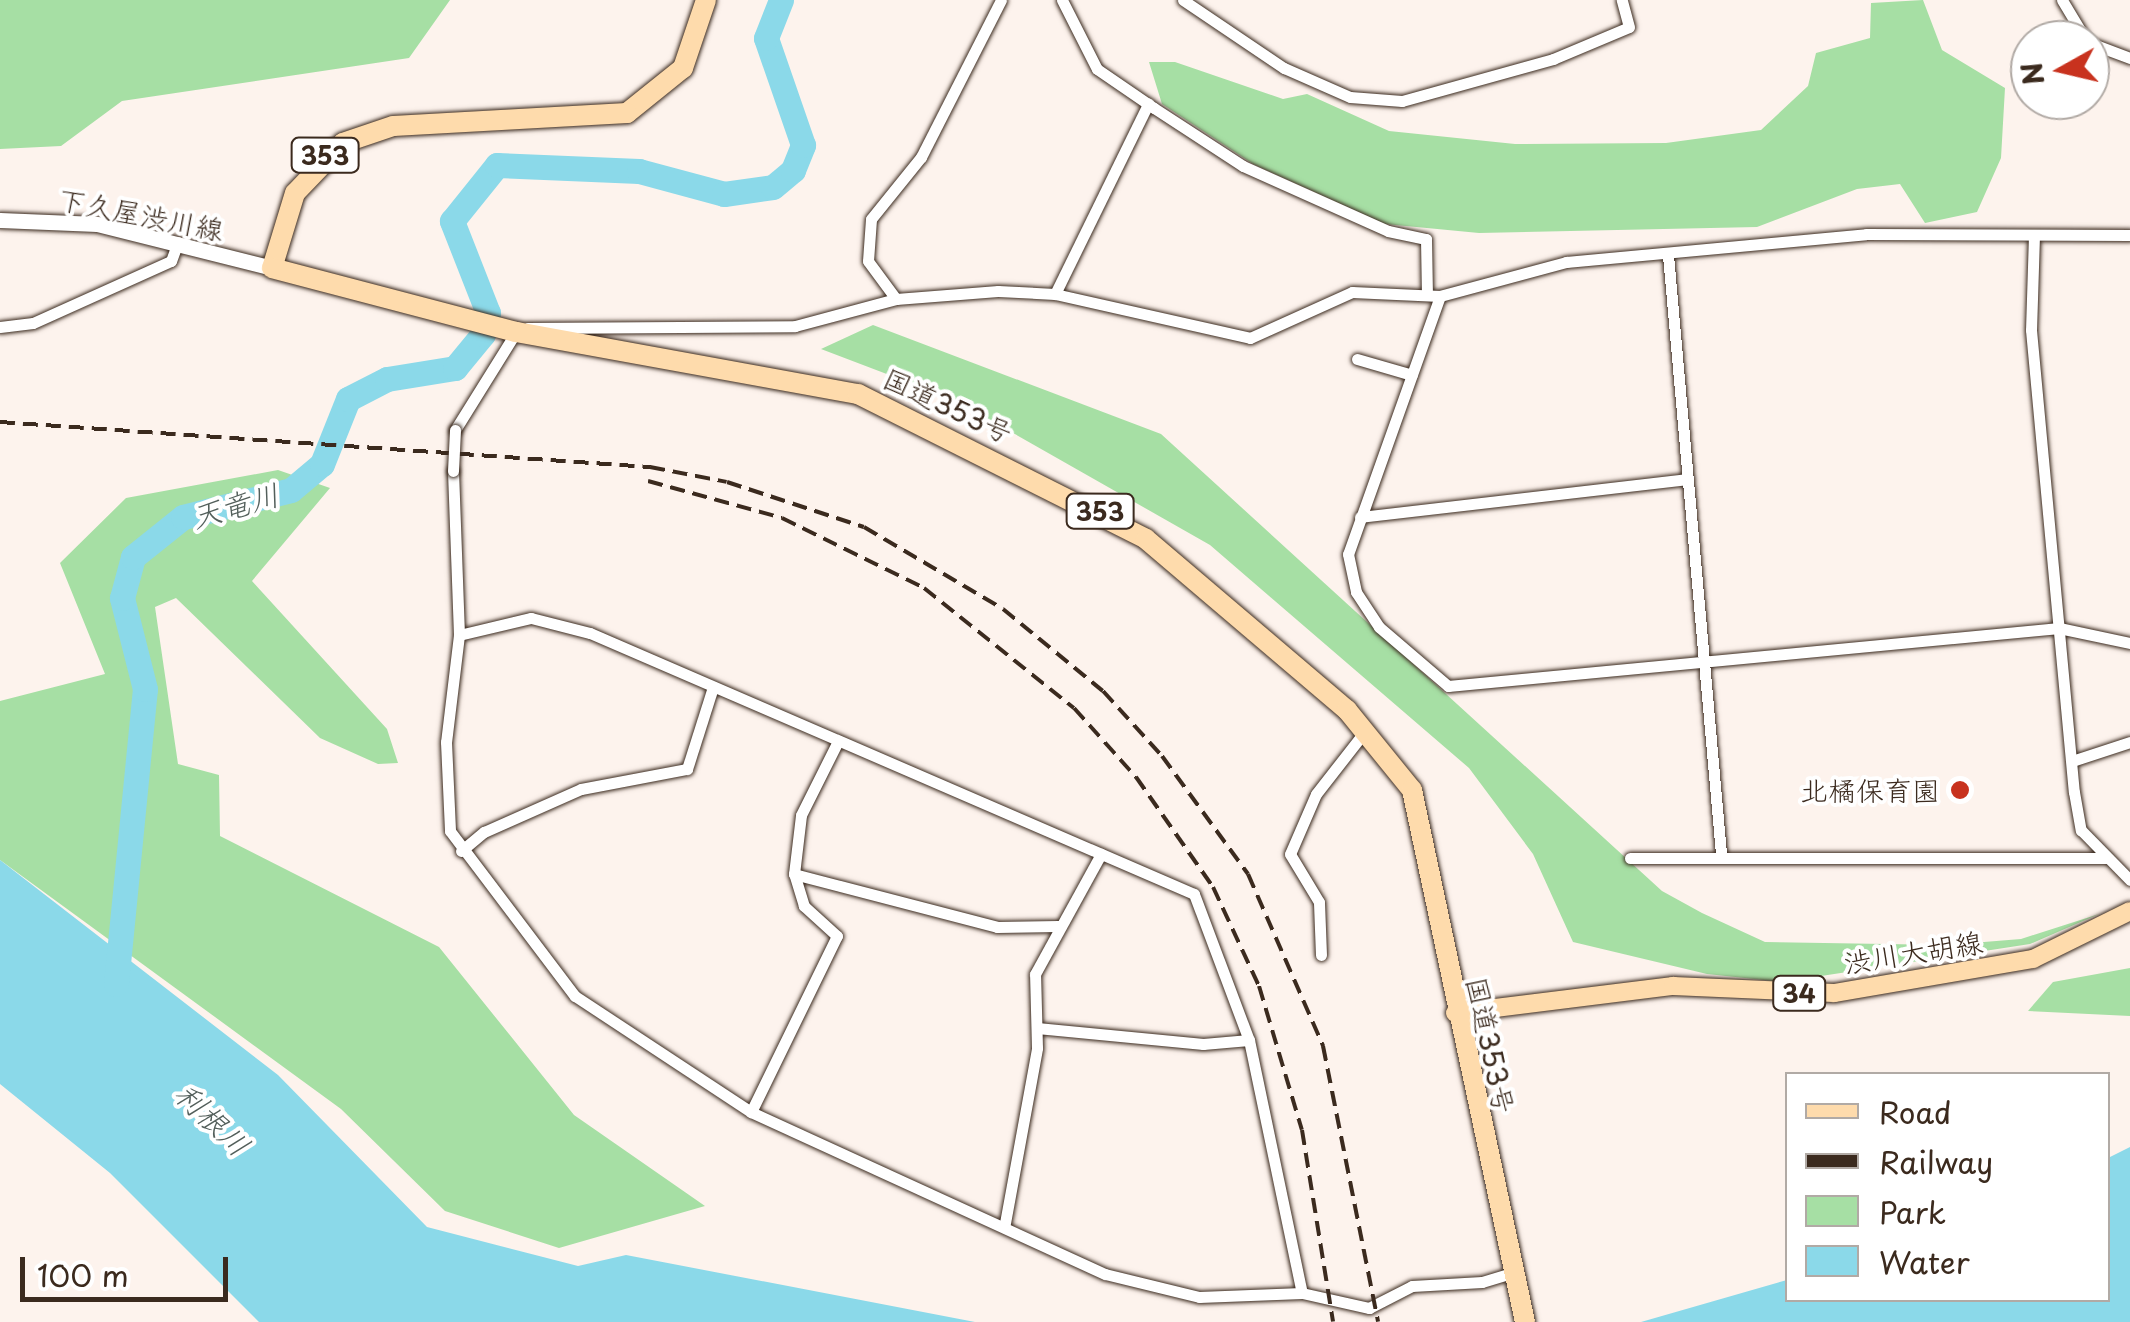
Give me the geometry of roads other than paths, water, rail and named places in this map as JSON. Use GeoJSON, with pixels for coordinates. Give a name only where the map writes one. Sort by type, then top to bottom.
{"type":"FeatureCollection","features":[{"type":"Feature","properties":{"kind":"highway","name":"353"},"geometry":{"type":"LineString","coordinates":[[272,268],[295,193],[343,142],[393,126],[627,113],[683,68],[706,0]]}},
{"type":"Feature","properties":{"kind":"highway","name":"国道353号"},"geometry":{"type":"LineString","coordinates":[[272,268],[507,330],[830,388],[901,410],[1124,524],[1366,729],[1397,763],[1424,825],[1455,1013],[1526,1322]]}},
{"type":"Feature","properties":{"kind":"main road","name":"下久屋渋川線"},"geometry":{"type":"LineString","coordinates":[[0,220],[97,224],[272,268]]}},
{"type":"Feature","properties":{"kind":"main road","name":"渋川大胡線"},"geometry":{"type":"LineString","coordinates":[[1455,1013],[1635,988],[1834,993],[2033,960],[2130,912]]}},
{"type":"Feature","properties":{"kind":"street"},"geometry":{"type":"LineString","coordinates":[[896,299],[868,261],[872,219],[921,157],[1001,0]]}},
{"type":"Feature","properties":{"kind":"street"},"geometry":{"type":"LineString","coordinates":[[1062,0],[1096,69],[1148,104],[1243,166],[1388,230],[1426,239],[1434,296],[1412,375],[1348,554],[1356,592],[1379,627],[1448,686],[2059,628],[2130,643]]}},
{"type":"Feature","properties":{"kind":"street"},"geometry":{"type":"LineString","coordinates":[[1183,0],[1284,68],[1350,97],[1402,100],[1553,59],[1629,28],[1622,0]]}},
{"type":"Feature","properties":{"kind":"street"},"geometry":{"type":"LineString","coordinates":[[1055,294],[1148,104]]}},
{"type":"Feature","properties":{"kind":"street"},"geometry":{"type":"LineString","coordinates":[[1519,1280],[1412,1286],[1370,1308],[1302,1293],[1213,1299],[1105,1274],[1005,1223],[751,1112],[576,996],[461,851],[450,830],[444,783],[458,635],[455,430],[507,330],[795,326],[896,299],[1055,294],[1250,338],[1352,292],[1434,296],[1566,262],[1866,234],[2130,235]]}},
{"type":"Feature","properties":{"kind":"street"},"geometry":{"type":"LineString","coordinates":[[2034,235],[2031,330],[2080,830],[2130,880]]}},
{"type":"Feature","properties":{"kind":"street"},"geometry":{"type":"LineString","coordinates":[[0,327],[34,322],[171,261],[178,242]]}},
{"type":"Feature","properties":{"kind":"street"},"geometry":{"type":"LineString","coordinates":[[1668,255],[1722,853]]}},
{"type":"Feature","properties":{"kind":"street"},"geometry":{"type":"LineString","coordinates":[[1357,359],[1412,375]]}},
{"type":"Feature","properties":{"kind":"street"},"geometry":{"type":"LineString","coordinates":[[1360,517],[1687,479]]}},
{"type":"Feature","properties":{"kind":"street"},"geometry":{"type":"LineString","coordinates":[[458,635],[531,618],[590,633],[1194,894],[1249,1040],[1302,1293]]}},
{"type":"Feature","properties":{"kind":"street"},"geometry":{"type":"LineString","coordinates":[[461,851],[484,832],[581,789],[687,769],[713,688]]}},
{"type":"Feature","properties":{"kind":"street"},"geometry":{"type":"LineString","coordinates":[[1321,955],[1320,902],[1290,854],[1316,794],[1366,729]]}},
{"type":"Feature","properties":{"kind":"street"},"geometry":{"type":"LineString","coordinates":[[751,1112],[837,936],[804,906],[794,874],[801,814],[838,741]]}},
{"type":"Feature","properties":{"kind":"street"},"geometry":{"type":"LineString","coordinates":[[2072,761],[2130,742]]}},
{"type":"Feature","properties":{"kind":"street"},"geometry":{"type":"LineString","coordinates":[[1630,858],[1722,853],[2107,858]]}},
{"type":"Feature","properties":{"kind":"street"},"geometry":{"type":"LineString","coordinates":[[1005,1223],[1038,1028],[1036,974],[1058,926],[1101,854]]}},
{"type":"Feature","properties":{"kind":"street"},"geometry":{"type":"LineString","coordinates":[[794,874],[997,927],[1058,926]]}},
{"type":"Feature","properties":{"kind":"street"},"geometry":{"type":"LineString","coordinates":[[1038,1028],[1203,1044],[1249,1040]]}},
{"type":"Feature","properties":{"kind":"water","name":"利根川"},"geometry":{"type":"Polygon","coordinates":[[[0,860],[278,1075],[427,1227],[578,1266],[626,1255],[975,1322],[259,1322],[110,1173],[0,1084],[0,860]]]}},
{"type":"Feature","properties":{"kind":"water"},"geometry":{"type":"Polygon","coordinates":[[[2130,1147],[2130,1322],[1641,1322],[1785,1281],[1785,1302],[2110,1302],[2110,1157],[2130,1147]]]}},
{"type":"Feature","properties":{"kind":"waterway","name":"天竜川"},"geometry":{"type":"LineString","coordinates":[[116,984],[145,689],[122,598],[133,557],[183,517],[291,490],[322,464],[348,399],[387,379],[455,368],[483,334],[488,313],[452,221],[497,165],[639,171],[724,194],[773,187],[793,170],[803,145],[766,38],[781,0]]}},
{"type":"Feature","properties":{"kind":"railway"},"geometry":{"type":"LineString","coordinates":[[0,422],[650,467],[727,482],[864,527],[1003,609],[1103,691],[1162,756],[1248,874],[1323,1046],[1378,1322]]}},
{"type":"Feature","properties":{"kind":"railway"},"geometry":{"type":"LineString","coordinates":[[648,481],[782,518],[924,588],[1074,708],[1136,777],[1213,887],[1259,986],[1302,1130],[1333,1322]]}},
{"type":"Feature","properties":{"kind":"place","name":"北橘保育園"},"geometry":{"type":"Point","coordinates":[1960,790]}}]}
